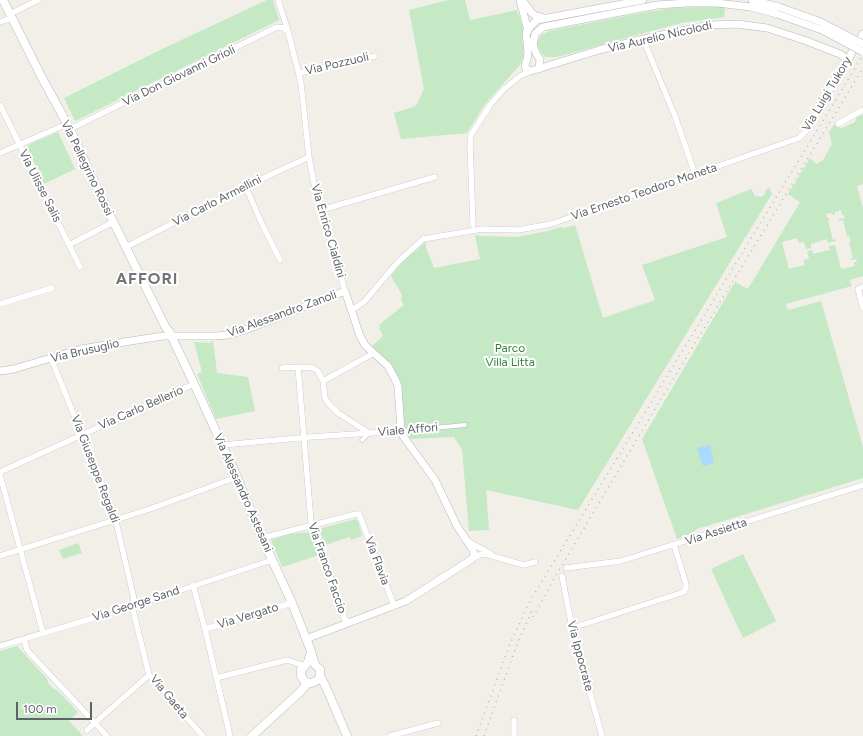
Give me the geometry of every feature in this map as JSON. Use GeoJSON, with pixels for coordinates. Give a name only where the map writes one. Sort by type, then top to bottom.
{"type":"FeatureCollection","features":[{"type":"Feature","properties":{"kind":"main road","name":"Via Pellegrino Rossi"},"geometry":{"type":"LineString","coordinates":[[3,0],[40,76],[68,127],[171,336]]}},
{"type":"Feature","properties":{"kind":"main road","name":"Via Alessandro Astesani"},"geometry":{"type":"LineString","coordinates":[[171,336],[237,477],[312,651],[315,665],[320,669],[312,680]]}},
{"type":"Feature","properties":{"kind":"main road"},"geometry":{"type":"LineString","coordinates":[[312,651],[300,676],[312,680],[327,689],[347,736]]}},
{"type":"Feature","properties":{"kind":"main road"},"geometry":{"type":"LineString","coordinates":[[304,666],[315,665]]}},
{"type":"Feature","properties":{"kind":"main road"},"geometry":{"type":"LineString","coordinates":[[252,736],[312,680]]}},
{"type":"Feature","properties":{"kind":"street"},"geometry":{"type":"LineString","coordinates":[[0,22],[38,0]]}},
{"type":"Feature","properties":{"kind":"street","name":"Via Enrico Cialdini"},"geometry":{"type":"LineString","coordinates":[[278,0],[299,73],[303,96],[309,157],[321,210],[360,336],[368,348],[388,366],[397,383],[401,431]]}},
{"type":"Feature","properties":{"kind":"street"},"geometry":{"type":"LineString","coordinates":[[521,0],[532,13],[538,17],[546,18]]}},
{"type":"Feature","properties":{"kind":"street"},"geometry":{"type":"LineString","coordinates":[[521,0],[533,46],[540,60],[539,69]]}},
{"type":"Feature","properties":{"kind":"street"},"geometry":{"type":"LineString","coordinates":[[532,71],[526,70],[525,68],[528,56],[526,37],[528,29],[537,20],[643,0]]}},
{"type":"Feature","properties":{"kind":"street"},"geometry":{"type":"LineString","coordinates":[[752,0],[822,30],[863,52]]}},
{"type":"Feature","properties":{"kind":"street"},"geometry":{"type":"LineString","coordinates":[[533,46],[535,34],[543,27],[662,4],[687,2],[728,4],[778,10],[821,22],[862,39]]}},
{"type":"Feature","properties":{"kind":"street"},"geometry":{"type":"LineString","coordinates":[[277,27],[281,23],[283,17]]}},
{"type":"Feature","properties":{"kind":"street","name":"Via Aurelio Nicolodi"},"geometry":{"type":"LineString","coordinates":[[532,71],[643,39],[710,25],[726,24],[749,25],[766,28],[804,40],[840,54],[848,60]]}},
{"type":"Feature","properties":{"kind":"street"},"geometry":{"type":"LineString","coordinates":[[277,27],[288,31]]}},
{"type":"Feature","properties":{"kind":"street","name":"Via Don Giovanni Grioli"},"geometry":{"type":"LineString","coordinates":[[0,152],[68,127],[277,27]]}},
{"type":"Feature","properties":{"kind":"street"},"geometry":{"type":"LineString","coordinates":[[643,39],[675,116],[695,174]]}},
{"type":"Feature","properties":{"kind":"street","name":"Via Luigi Tukory"},"geometry":{"type":"LineString","coordinates":[[802,136],[852,52]]}},
{"type":"Feature","properties":{"kind":"street","name":"Via Pozzuoli"},"geometry":{"type":"LineString","coordinates":[[299,73],[375,56]]}},
{"type":"Feature","properties":{"kind":"street"},"geometry":{"type":"LineString","coordinates":[[540,60],[554,64]]}},
{"type":"Feature","properties":{"kind":"street"},"geometry":{"type":"LineString","coordinates":[[465,232],[473,225],[471,135],[490,105],[502,90],[520,76],[532,71]]}},
{"type":"Feature","properties":{"kind":"street","name":"Via Ulisse Salis"},"geometry":{"type":"LineString","coordinates":[[0,105],[80,267]]}},
{"type":"Feature","properties":{"kind":"street"},"geometry":{"type":"LineString","coordinates":[[838,124],[863,110]]}},
{"type":"Feature","properties":{"kind":"street","name":"Via Ernesto Teodoro Moneta"},"geometry":{"type":"LineString","coordinates":[[352,310],[364,302],[396,264],[418,243],[427,238],[482,229],[512,231],[551,224],[802,136]]}},
{"type":"Feature","properties":{"kind":"street","name":"Via Carlo Armellini"},"geometry":{"type":"LineString","coordinates":[[126,247],[242,188],[309,157]]}},
{"type":"Feature","properties":{"kind":"street"},"geometry":{"type":"LineString","coordinates":[[321,210],[435,177]]}},
{"type":"Feature","properties":{"kind":"street"},"geometry":{"type":"LineString","coordinates":[[242,188],[248,192],[262,226],[280,260]]}},
{"type":"Feature","properties":{"kind":"street"},"geometry":{"type":"LineString","coordinates":[[69,245],[114,222]]}},
{"type":"Feature","properties":{"kind":"street","name":"Via Ernesto Teodoro Moneta"},"geometry":{"type":"LineString","coordinates":[[473,225],[482,229]]}},
{"type":"Feature","properties":{"kind":"street"},"geometry":{"type":"LineString","coordinates":[[863,287],[858,289],[863,308]]}},
{"type":"Feature","properties":{"kind":"street"},"geometry":{"type":"LineString","coordinates":[[1,302],[52,288]]}},
{"type":"Feature","properties":{"kind":"street","name":"Via Alessandro Zanoli"},"geometry":{"type":"LineString","coordinates":[[171,336],[228,335],[245,330],[345,291]]}},
{"type":"Feature","properties":{"kind":"street","name":"Via Brusuglio"},"geometry":{"type":"LineString","coordinates":[[0,371],[14,369],[81,349],[171,336]]}},
{"type":"Feature","properties":{"kind":"street"},"geometry":{"type":"LineString","coordinates":[[282,368],[313,368],[320,373],[323,381],[374,352]]}},
{"type":"Feature","properties":{"kind":"street","name":"Via Giuseppe Regaldi"},"geometry":{"type":"LineString","coordinates":[[51,358],[116,520],[134,599],[132,606]]}},
{"type":"Feature","properties":{"kind":"street","name":"Via Franco Faccio"},"geometry":{"type":"LineString","coordinates":[[298,367],[306,439],[311,522],[345,620],[351,622]]}},
{"type":"Feature","properties":{"kind":"street","name":"Viale Affori"},"geometry":{"type":"LineString","coordinates":[[323,381],[324,394],[328,404],[338,413],[369,433],[465,425]]}},
{"type":"Feature","properties":{"kind":"street","name":"Via Carlo Bellerio"},"geometry":{"type":"LineString","coordinates":[[0,473],[82,434],[194,384]]}},
{"type":"Feature","properties":{"kind":"street"},"geometry":{"type":"LineString","coordinates":[[401,431],[435,480],[452,518],[473,552],[474,555],[472,559]]}},
{"type":"Feature","properties":{"kind":"street"},"geometry":{"type":"LineString","coordinates":[[222,445],[369,433]]}},
{"type":"Feature","properties":{"kind":"street"},"geometry":{"type":"LineString","coordinates":[[362,440],[369,433]]}},
{"type":"Feature","properties":{"kind":"street"},"geometry":{"type":"LineString","coordinates":[[0,473],[43,633]]}},
{"type":"Feature","properties":{"kind":"street"},"geometry":{"type":"LineString","coordinates":[[0,556],[150,509],[237,477]]}},
{"type":"Feature","properties":{"kind":"street","name":"Via Assietta"},"geometry":{"type":"LineString","coordinates":[[566,568],[621,561],[863,485]]}},
{"type":"Feature","properties":{"kind":"street","name":"Via Flavia"},"geometry":{"type":"LineString","coordinates":[[313,526],[359,514],[393,603],[392,607]]}},
{"type":"Feature","properties":{"kind":"street"},"geometry":{"type":"LineString","coordinates":[[262,538],[313,526]]}},
{"type":"Feature","properties":{"kind":"street"},"geometry":{"type":"LineString","coordinates":[[466,540],[495,556]]}},
{"type":"Feature","properties":{"kind":"street"},"geometry":{"type":"LineString","coordinates":[[572,628],[684,592],[686,584],[674,545]]}},
{"type":"Feature","properties":{"kind":"street"},"geometry":{"type":"LineString","coordinates":[[307,640],[311,637],[406,601],[482,554],[524,564],[534,562]]}},
{"type":"Feature","properties":{"kind":"street","name":"Via George Sand"},"geometry":{"type":"LineString","coordinates":[[0,646],[132,606],[272,560]]}},
{"type":"Feature","properties":{"kind":"street","name":"Via Ippocrate"},"geometry":{"type":"LineString","coordinates":[[562,576],[572,628],[602,736]]}},
{"type":"Feature","properties":{"kind":"street"},"geometry":{"type":"LineString","coordinates":[[193,586],[205,629],[230,736]]}},
{"type":"Feature","properties":{"kind":"street","name":"Via Vergato"},"geometry":{"type":"LineString","coordinates":[[205,629],[292,603]]}},
{"type":"Feature","properties":{"kind":"street","name":"Via Gaeta"},"geometry":{"type":"LineString","coordinates":[[132,606],[149,675],[203,736]]}},
{"type":"Feature","properties":{"kind":"street"},"geometry":{"type":"LineString","coordinates":[[24,639],[27,650],[107,736]]}},
{"type":"Feature","properties":{"kind":"street"},"geometry":{"type":"LineString","coordinates":[[216,678],[287,660],[304,666]]}},
{"type":"Feature","properties":{"kind":"street"},"geometry":{"type":"LineString","coordinates":[[87,730],[149,675]]}},
{"type":"Feature","properties":{"kind":"street"},"geometry":{"type":"LineString","coordinates":[[514,720],[514,736]]}},
{"type":"Feature","properties":{"kind":"street"},"geometry":{"type":"LineString","coordinates":[[392,736],[438,723]]}},
{"type":"Feature","properties":{"kind":"green space"},"geometry":{"type":"Polygon","coordinates":[[[267,0],[273,0],[279,20],[75,121],[64,98],[158,51],[267,0]]]}},
{"type":"Feature","properties":{"kind":"green space"},"geometry":{"type":"Polygon","coordinates":[[[448,0],[465,0],[470,20],[517,10],[524,30],[522,37],[524,55],[520,65],[485,104],[467,133],[401,139],[394,113],[416,106],[424,89],[409,10],[448,0]]]}},
{"type":"Feature","properties":{"kind":"green space"},"geometry":{"type":"Polygon","coordinates":[[[725,7],[724,17],[681,23],[557,57],[546,57],[542,54],[537,43],[541,35],[549,31],[672,8],[725,7]]]}},
{"type":"Feature","properties":{"kind":"green space"},"geometry":{"type":"Polygon","coordinates":[[[863,115],[863,184],[857,186],[863,208],[863,276],[850,280],[852,286],[786,304],[788,310],[821,301],[863,447],[863,478],[697,529],[690,534],[677,539],[642,439],[735,282],[748,289],[800,202],[788,194],[810,158],[816,164],[823,160],[832,144],[829,132],[836,122],[840,129],[855,122],[857,116],[863,115]],[[841,210],[835,212],[835,215],[832,213],[826,214],[827,218],[830,220],[828,221],[833,240],[836,239],[836,241],[828,243],[827,239],[811,244],[811,248],[806,249],[804,242],[799,243],[797,238],[782,242],[789,269],[805,265],[803,260],[809,259],[807,251],[812,250],[813,254],[830,250],[829,246],[835,245],[841,269],[855,266],[854,262],[857,262],[856,259],[850,260],[853,258],[849,242],[851,241],[849,236],[847,236],[843,220],[839,221],[839,219],[845,218],[844,215],[842,215],[841,210]]]}},
{"type":"Feature","properties":{"kind":"green space"},"geometry":{"type":"Polygon","coordinates":[[[58,132],[75,169],[44,184],[27,147],[28,145],[58,132]]]}},
{"type":"Feature","properties":{"kind":"green space","name":"Parco Villa Litta"},"geometry":{"type":"Polygon","coordinates":[[[770,188],[772,194],[578,510],[486,490],[489,530],[469,531],[462,450],[454,437],[410,439],[404,425],[400,381],[396,374],[372,346],[383,336],[379,325],[404,305],[401,300],[402,295],[391,276],[403,261],[426,242],[426,248],[434,268],[480,259],[475,235],[517,237],[575,225],[603,318],[655,300],[642,265],[727,237],[716,203],[751,189],[755,196],[761,197],[765,194],[766,189],[770,188]]]}},
{"type":"Feature","properties":{"kind":"green space"},"geometry":{"type":"Polygon","coordinates":[[[213,340],[217,373],[248,377],[255,411],[216,419],[197,374],[202,372],[194,342],[210,343],[213,340]]]}},
{"type":"Feature","properties":{"kind":"green space"},"geometry":{"type":"Polygon","coordinates":[[[356,519],[358,521],[362,536],[351,540],[350,537],[325,545],[319,529],[356,519]]]}},
{"type":"Feature","properties":{"kind":"green space"},"geometry":{"type":"Polygon","coordinates":[[[311,532],[319,555],[282,567],[271,540],[289,534],[311,532]]]}},
{"type":"Feature","properties":{"kind":"green space"},"geometry":{"type":"Polygon","coordinates":[[[78,543],[82,553],[63,559],[59,550],[78,543]]]}},
{"type":"Feature","properties":{"kind":"green space"},"geometry":{"type":"Polygon","coordinates":[[[743,554],[776,621],[743,638],[711,569],[743,554]]]}},
{"type":"Feature","properties":{"kind":"green space"},"geometry":{"type":"Polygon","coordinates":[[[17,646],[47,679],[48,683],[57,690],[78,712],[69,721],[83,736],[0,736],[0,651],[17,646]]]}},
{"type":"Feature","properties":{"kind":"water"},"geometry":{"type":"Polygon","coordinates":[[[710,445],[714,463],[703,466],[697,448],[710,445]]]}},
{"type":"Feature","properties":{"kind":"railway"},"geometry":{"type":"LineString","coordinates":[[476,736],[510,644],[530,601],[863,55]]}},
{"type":"Feature","properties":{"kind":"railway"},"geometry":{"type":"LineString","coordinates":[[533,617],[555,577],[658,404],[863,68]]}},
{"type":"Feature","properties":{"kind":"railway"},"geometry":{"type":"LineString","coordinates":[[484,736],[516,647],[533,608]]}},
{"type":"Feature","properties":{"kind":"district","name":"AFFORI"},"geometry":{"type":"Point","coordinates":[147,279]}}]}
